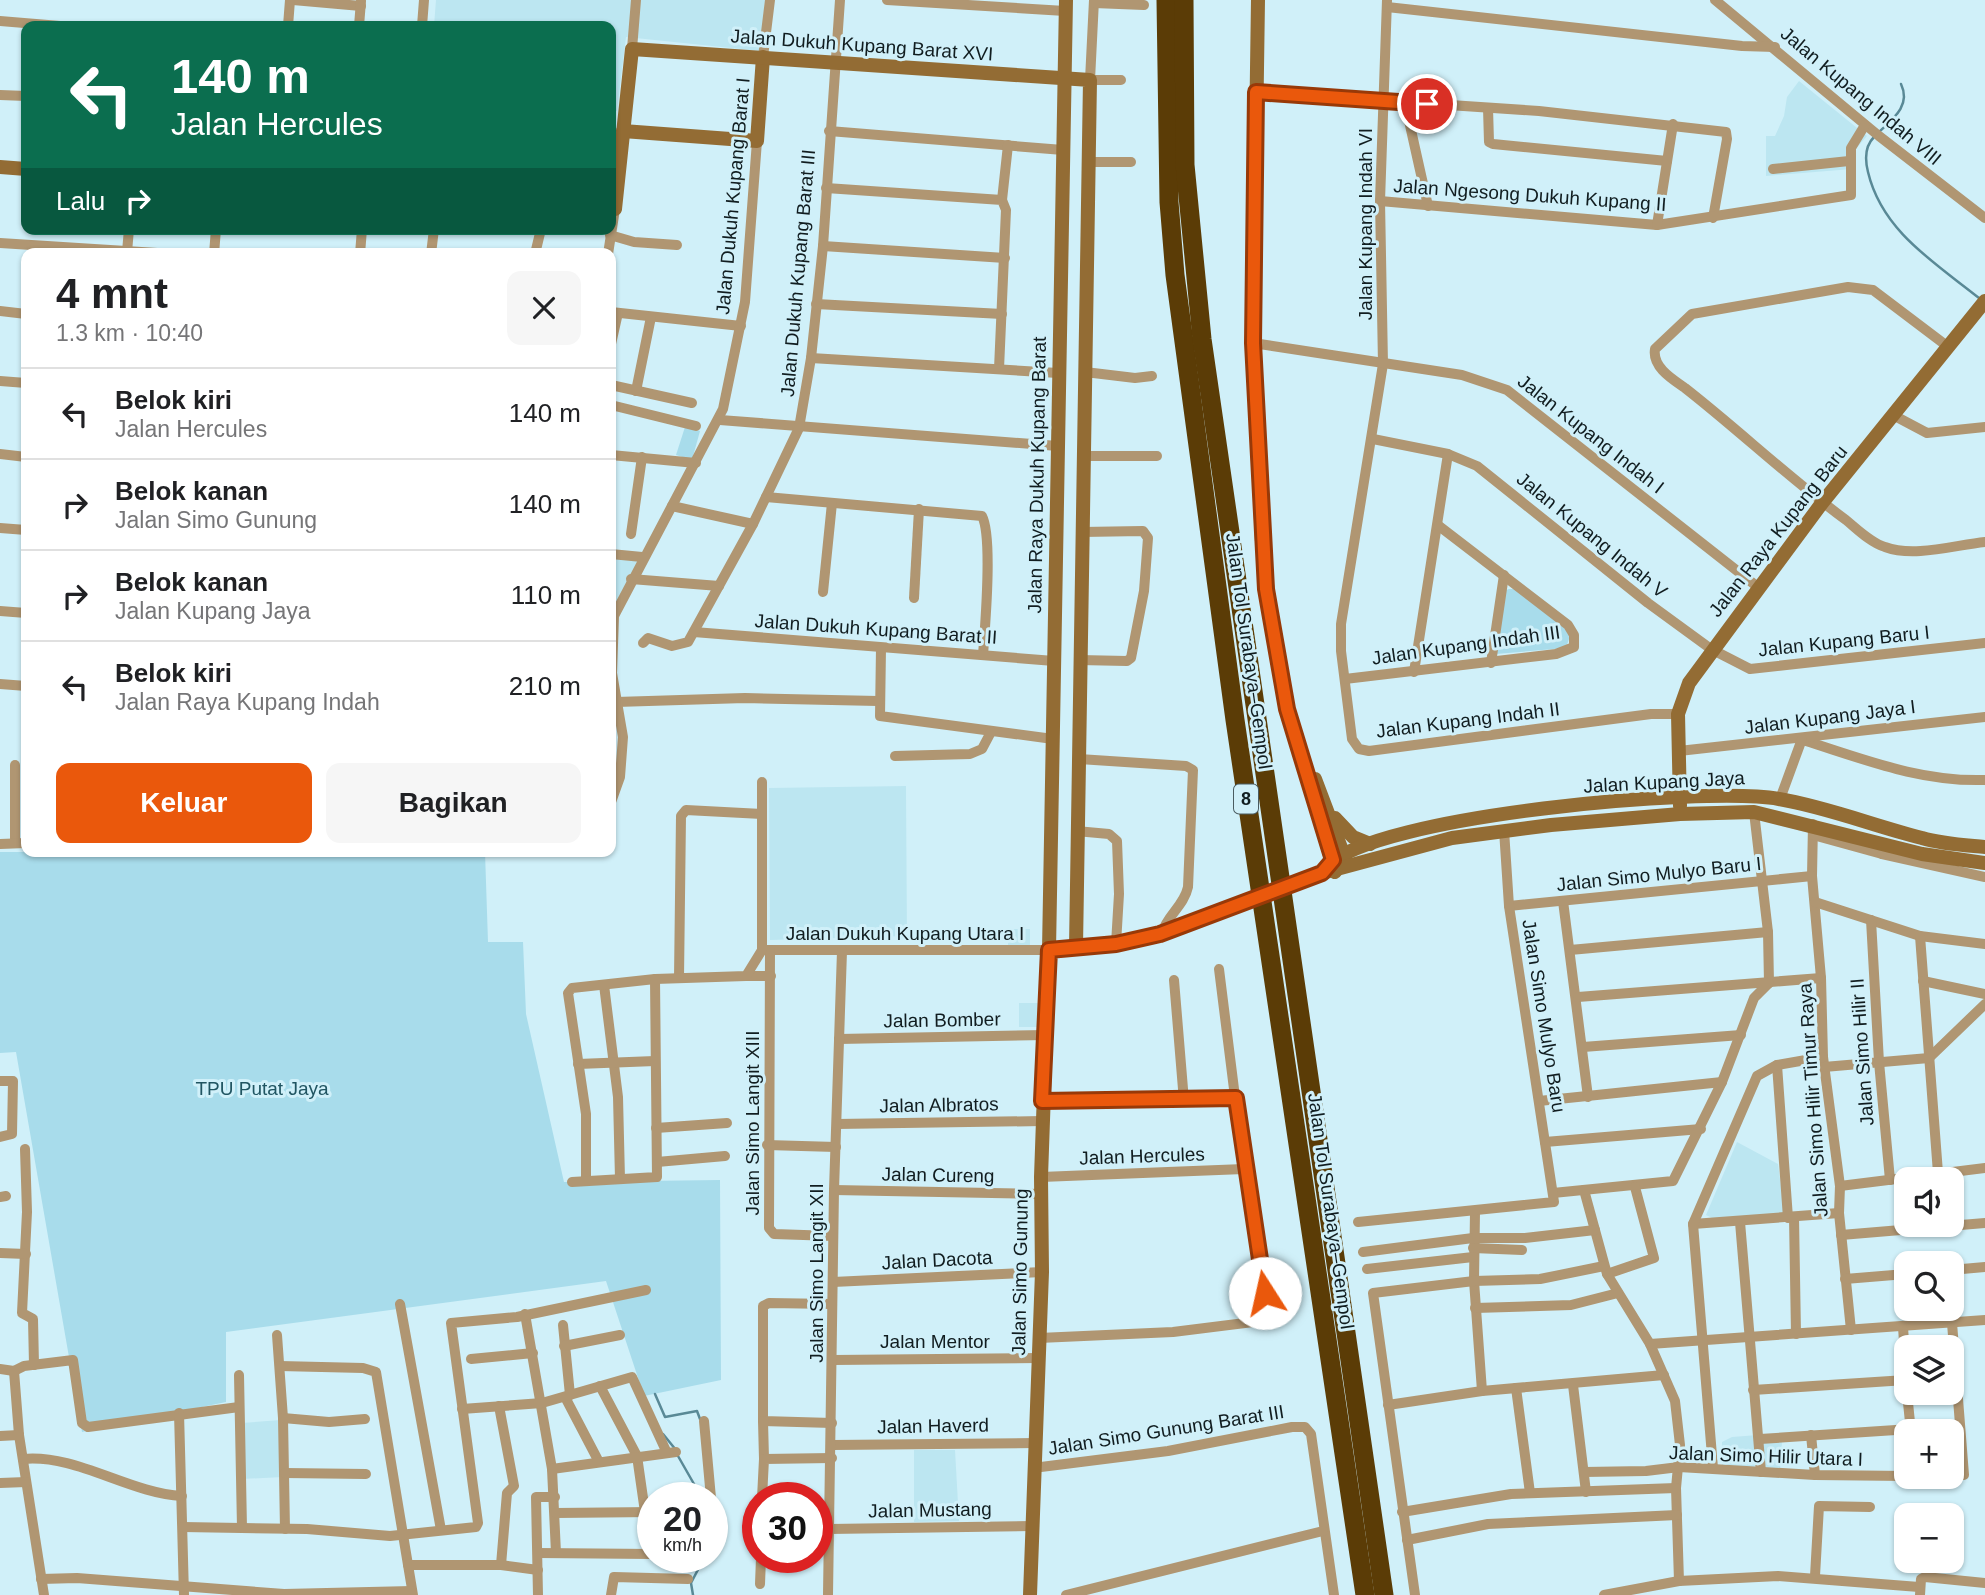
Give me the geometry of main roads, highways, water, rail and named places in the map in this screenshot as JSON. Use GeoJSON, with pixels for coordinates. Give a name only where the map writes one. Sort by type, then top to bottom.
{"type":"FeatureCollection","features":[{"type":"Feature","properties":{"kind":"highway","name":"Jalan Tol Surabaya–Gempol"},"geometry":{"type":"LineString","coordinates":[[1166,0],[1168,175],[1175,275],[1237,734],[1365,1595]]}},
{"type":"Feature","properties":{"kind":"highway","name":"Jalan Tol Surabaya–Gempol"},"geometry":{"type":"LineString","coordinates":[[1184,0],[1185,165],[1202,340],[1384,1595]]}},
{"type":"Feature","properties":{"kind":"waterway"},"geometry":{"type":"LineString","coordinates":[[1879,132],[1902,105],[1904,92],[1901,84]]}},
{"type":"Feature","properties":{"kind":"waterway"},"geometry":{"type":"LineString","coordinates":[[1874,137],[1867,149],[1867,167],[1875,193],[1885,212],[1912,244],[1979,298]]}},
{"type":"Feature","properties":{"kind":"waterway"},"geometry":{"type":"LineString","coordinates":[[655,1394],[665,1417],[697,1411],[700,1419]]}},
{"type":"Feature","properties":{"kind":"waterway"},"geometry":{"type":"LineString","coordinates":[[663,1434],[676,1450]]}},
{"type":"Feature","properties":{"kind":"waterway"},"geometry":{"type":"LineString","coordinates":[[678,1456],[693,1482]]}},
{"type":"Feature","properties":{"kind":"waterway"},"geometry":{"type":"LineString","coordinates":[[693,1595],[691,1583],[696,1573]]}},
{"type":"Feature","properties":{"kind":"park label","name":"TPU Putat Jaya"},"geometry":{"type":"Point","coordinates":[262,1088]}}]}
